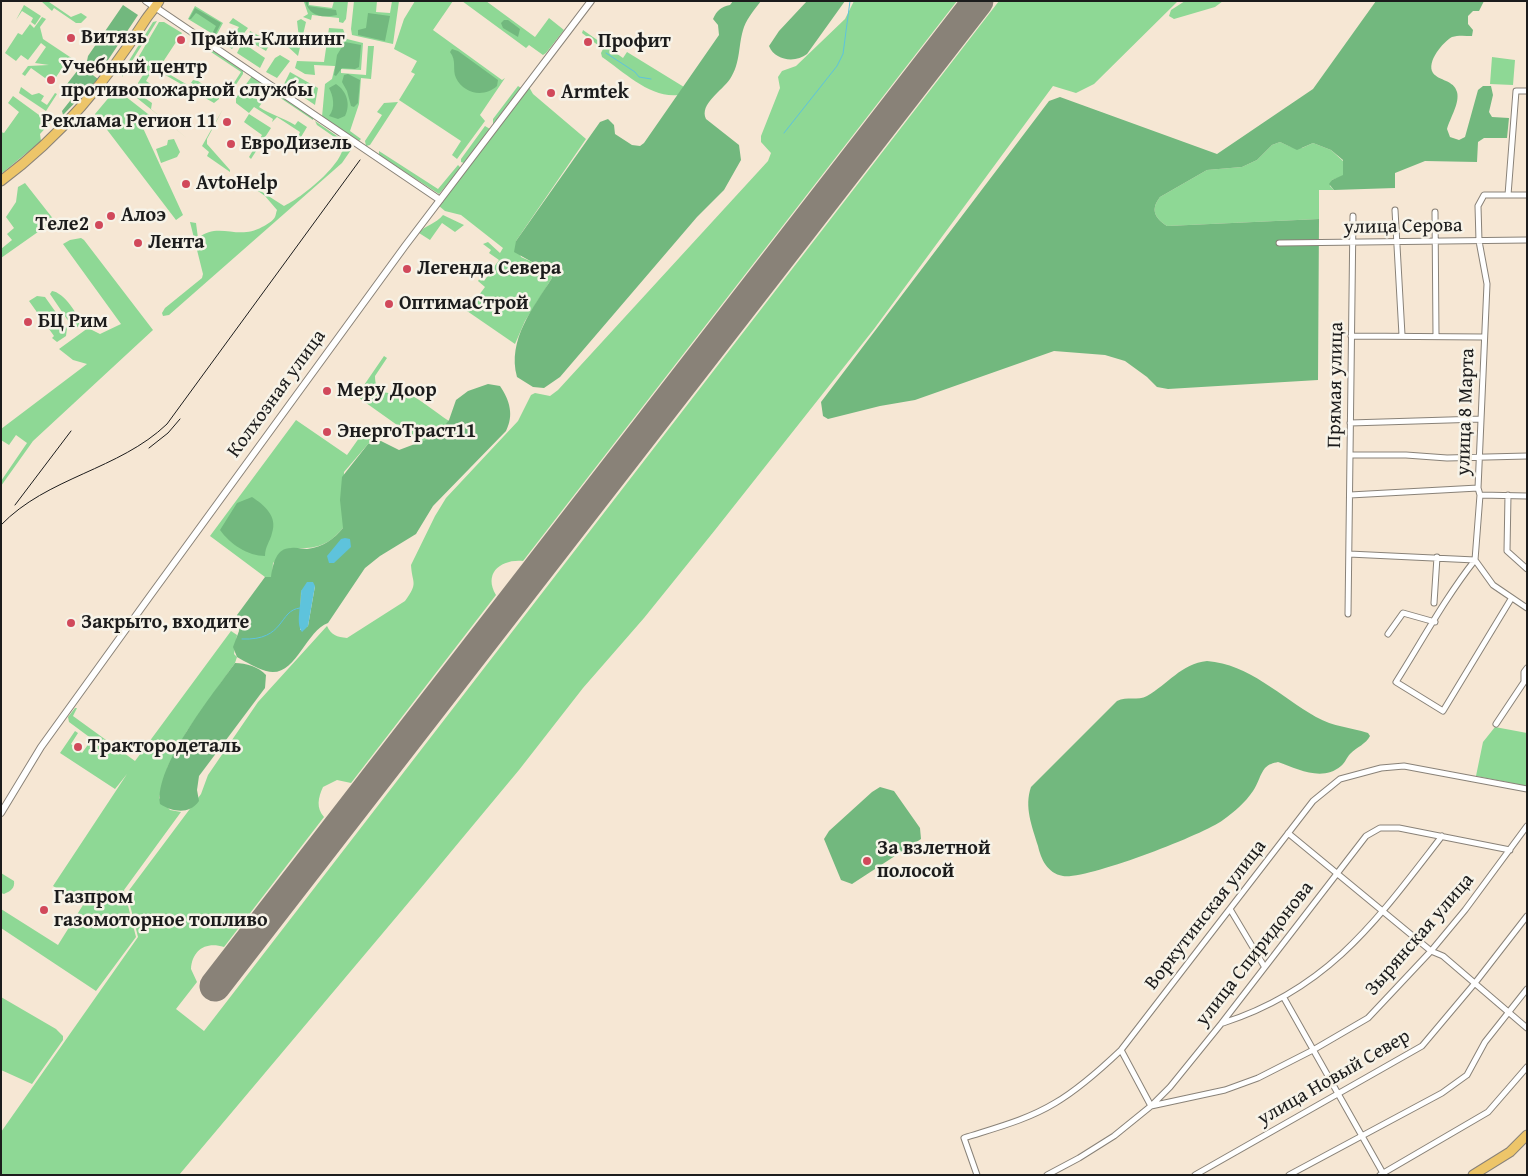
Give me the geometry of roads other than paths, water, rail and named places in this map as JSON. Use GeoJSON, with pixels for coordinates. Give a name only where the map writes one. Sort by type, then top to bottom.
{"type":"FeatureCollection","features":[{"type":"Feature","properties":{"kind":"main road"},"geometry":{"type":"LineString","coordinates":[[1,181],[30,158],[85,104],[112,72],[148,16],[156,7]]}},
{"type":"Feature","properties":{"kind":"main road"},"geometry":{"type":"LineString","coordinates":[[1,188],[33,162],[89,107],[123,64],[152,18],[156,7]]}},
{"type":"Feature","properties":{"kind":"main road"},"geometry":{"type":"LineString","coordinates":[[1472,1175],[1510,1152],[1527,1135]]}},
{"type":"Feature","properties":{"kind":"street"},"geometry":{"type":"LineString","coordinates":[[146,1],[440,200]]}},
{"type":"Feature","properties":{"kind":"street","name":"Колхозная улица"},"geometry":{"type":"LineString","coordinates":[[1,813],[29,765],[55,727],[440,200],[591,1]]}},
{"type":"Feature","properties":{"kind":"street"},"geometry":{"type":"LineString","coordinates":[[1527,91],[1516,91],[1508,195],[1527,195]]}},
{"type":"Feature","properties":{"kind":"street","name":"улица 8 Марта"},"geometry":{"type":"LineString","coordinates":[[1476,560],[1480,495],[1478,488],[1483,337],[1487,284],[1479,241],[1478,206],[1484,194],[1508,195]]}},
{"type":"Feature","properties":{"kind":"street"},"geometry":{"type":"LineString","coordinates":[[1395,210],[1402,335]]}},
{"type":"Feature","properties":{"kind":"street"},"geometry":{"type":"LineString","coordinates":[[1435,212],[1436,335]]}},
{"type":"Feature","properties":{"kind":"street","name":"Прямая улица"},"geometry":{"type":"LineString","coordinates":[[1348,614],[1353,216]]}},
{"type":"Feature","properties":{"kind":"street","name":"улица Серова"},"geometry":{"type":"LineString","coordinates":[[1279,243],[1527,240]]}},
{"type":"Feature","properties":{"kind":"street"},"geometry":{"type":"LineString","coordinates":[[1351,336],[1436,335],[1483,337]]}},
{"type":"Feature","properties":{"kind":"street"},"geometry":{"type":"LineString","coordinates":[[1350,423],[1481,420]]}},
{"type":"Feature","properties":{"kind":"street"},"geometry":{"type":"LineString","coordinates":[[1350,455],[1479,458],[1527,456]]}},
{"type":"Feature","properties":{"kind":"street"},"geometry":{"type":"LineString","coordinates":[[1350,495],[1478,488]]}},
{"type":"Feature","properties":{"kind":"street"},"geometry":{"type":"LineString","coordinates":[[1480,495],[1527,496]]}},
{"type":"Feature","properties":{"kind":"street"},"geometry":{"type":"LineString","coordinates":[[1508,495],[1507,551],[1527,569]]}},
{"type":"Feature","properties":{"kind":"street"},"geometry":{"type":"LineString","coordinates":[[1349,554],[1476,560]]}},
{"type":"Feature","properties":{"kind":"street"},"geometry":{"type":"LineString","coordinates":[[1434,603],[1436,557]]}},
{"type":"Feature","properties":{"kind":"street"},"geometry":{"type":"LineString","coordinates":[[1476,560],[1493,585],[1511,599],[1527,608]]}},
{"type":"Feature","properties":{"kind":"street"},"geometry":{"type":"LineString","coordinates":[[1476,560],[1453,588],[1396,682],[1443,711],[1511,599]]}},
{"type":"Feature","properties":{"kind":"street"},"geometry":{"type":"LineString","coordinates":[[1388,634],[1403,613],[1434,622]]}},
{"type":"Feature","properties":{"kind":"street"},"geometry":{"type":"LineString","coordinates":[[1496,724],[1524,682],[1524,672],[1527,668]]}},
{"type":"Feature","properties":{"kind":"street","name":"Воркутинская улица"},"geometry":{"type":"LineString","coordinates":[[977,1175],[964,1138],[1015,1122],[1054,1103],[1094,1075],[1121,1050],[1313,801],[1340,779],[1380,768],[1404,766],[1527,789]]}},
{"type":"Feature","properties":{"kind":"street","name":"Зырянская улица"},"geometry":{"type":"LineString","coordinates":[[1151,1106],[1225,1090],[1258,1078],[1313,1050],[1368,1018],[1431,951],[1527,826]]}},
{"type":"Feature","properties":{"kind":"street","name":"улица Спиридонова"},"geometry":{"type":"LineString","coordinates":[[1047,1175],[1114,1136],[1151,1106],[1170,1087],[1366,836],[1380,828],[1399,828],[1510,850]]}},
{"type":"Feature","properties":{"kind":"street"},"geometry":{"type":"LineString","coordinates":[[1288,833],[1431,951],[1443,956],[1527,1028]]}},
{"type":"Feature","properties":{"kind":"street"},"geometry":{"type":"LineString","coordinates":[[1221,1024],[1284,998],[1354,945],[1383,912],[1442,836]]}},
{"type":"Feature","properties":{"kind":"street"},"geometry":{"type":"LineString","coordinates":[[1230,909],[1264,966]]}},
{"type":"Feature","properties":{"kind":"street","name":"улица Новый Север"},"geometry":{"type":"LineString","coordinates":[[1195,1175],[1422,1046],[1476,984],[1527,916]]}},
{"type":"Feature","properties":{"kind":"street"},"geometry":{"type":"LineString","coordinates":[[1289,1175],[1442,1093],[1467,1075],[1485,1042],[1527,989]]}},
{"type":"Feature","properties":{"kind":"street"},"geometry":{"type":"LineString","coordinates":[[1284,998],[1382,1174],[1488,1112],[1527,1067]]}},
{"type":"Feature","properties":{"kind":"street"},"geometry":{"type":"LineString","coordinates":[[1121,1050],[1151,1106]]}},
{"type":"Feature","properties":{"kind":"water"},"geometry":{"type":"Polygon","coordinates":[[[341,539],[350,539],[351,547],[334,563],[329,563],[327,556],[341,539]]]}},
{"type":"Feature","properties":{"kind":"water"},"geometry":{"type":"Polygon","coordinates":[[[307,582],[313,582],[315,586],[308,626],[302,632],[299,623],[301,591],[307,582]]]}},
{"type":"Feature","properties":{"kind":"waterway"},"geometry":{"type":"LineString","coordinates":[[784,133],[837,66],[843,54],[850,1]]}},
{"type":"Feature","properties":{"kind":"waterway"},"geometry":{"type":"LineString","coordinates":[[606,53],[635,72],[639,77],[651,79]]}},
{"type":"Feature","properties":{"kind":"waterway"},"geometry":{"type":"LineString","coordinates":[[242,639],[267,635],[274,631],[288,614],[300,608]]}},
{"type":"Feature","properties":{"kind":"railway"},"geometry":{"type":"LineString","coordinates":[[1,525],[19,509],[40,495],[106,464],[148,440],[167,424],[360,160]]}},
{"type":"Feature","properties":{"kind":"railway"},"geometry":{"type":"LineString","coordinates":[[149,448],[168,433],[180,419]]}},
{"type":"Feature","properties":{"kind":"railway"},"geometry":{"type":"LineString","coordinates":[[15,505],[71,431]]}},
{"type":"Feature","properties":{"kind":"place","name":"Витязь"},"geometry":{"type":"Point","coordinates":[71,38]}},
{"type":"Feature","properties":{"kind":"place","name":"Прайм-Клининг"},"geometry":{"type":"Point","coordinates":[181,40]}},
{"type":"Feature","properties":{"kind":"place","name":"Профит"},"geometry":{"type":"Point","coordinates":[588,42]}},
{"type":"Feature","properties":{"kind":"place","name":"Учебный центр противопожарной службы"},"geometry":{"type":"Point","coordinates":[51,80]}},
{"type":"Feature","properties":{"kind":"place","name":"Armtek"},"geometry":{"type":"Point","coordinates":[551,93]}},
{"type":"Feature","properties":{"kind":"place","name":"Реклама Регион 11"},"geometry":{"type":"Point","coordinates":[227,122]}},
{"type":"Feature","properties":{"kind":"place","name":"ЕвроДизель"},"geometry":{"type":"Point","coordinates":[231,144]}},
{"type":"Feature","properties":{"kind":"place","name":"AvtoHelp"},"geometry":{"type":"Point","coordinates":[186,184]}},
{"type":"Feature","properties":{"kind":"place","name":"Алоэ"},"geometry":{"type":"Point","coordinates":[111,216]}},
{"type":"Feature","properties":{"kind":"place","name":"Теле2"},"geometry":{"type":"Point","coordinates":[99,225]}},
{"type":"Feature","properties":{"kind":"place","name":"Лента"},"geometry":{"type":"Point","coordinates":[138,243]}},
{"type":"Feature","properties":{"kind":"place","name":"Легенда Севера"},"geometry":{"type":"Point","coordinates":[407,269]}},
{"type":"Feature","properties":{"kind":"place","name":"ОптимаСтрой"},"geometry":{"type":"Point","coordinates":[389,304]}},
{"type":"Feature","properties":{"kind":"place","name":"БЦ Рим"},"geometry":{"type":"Point","coordinates":[28,322]}},
{"type":"Feature","properties":{"kind":"place","name":"Меру Доор"},"geometry":{"type":"Point","coordinates":[327,391]}},
{"type":"Feature","properties":{"kind":"place","name":"ЭнергоТраст11"},"geometry":{"type":"Point","coordinates":[327,432]}},
{"type":"Feature","properties":{"kind":"place","name":"Закрыто, входите"},"geometry":{"type":"Point","coordinates":[71,623]}},
{"type":"Feature","properties":{"kind":"place","name":"Трактородеталь"},"geometry":{"type":"Point","coordinates":[78,747]}},
{"type":"Feature","properties":{"kind":"place","name":"За взлетной полосой"},"geometry":{"type":"Point","coordinates":[867,861]}},
{"type":"Feature","properties":{"kind":"place","name":"Газпром газомоторное топливо"},"geometry":{"type":"Point","coordinates":[44,910]}}]}
